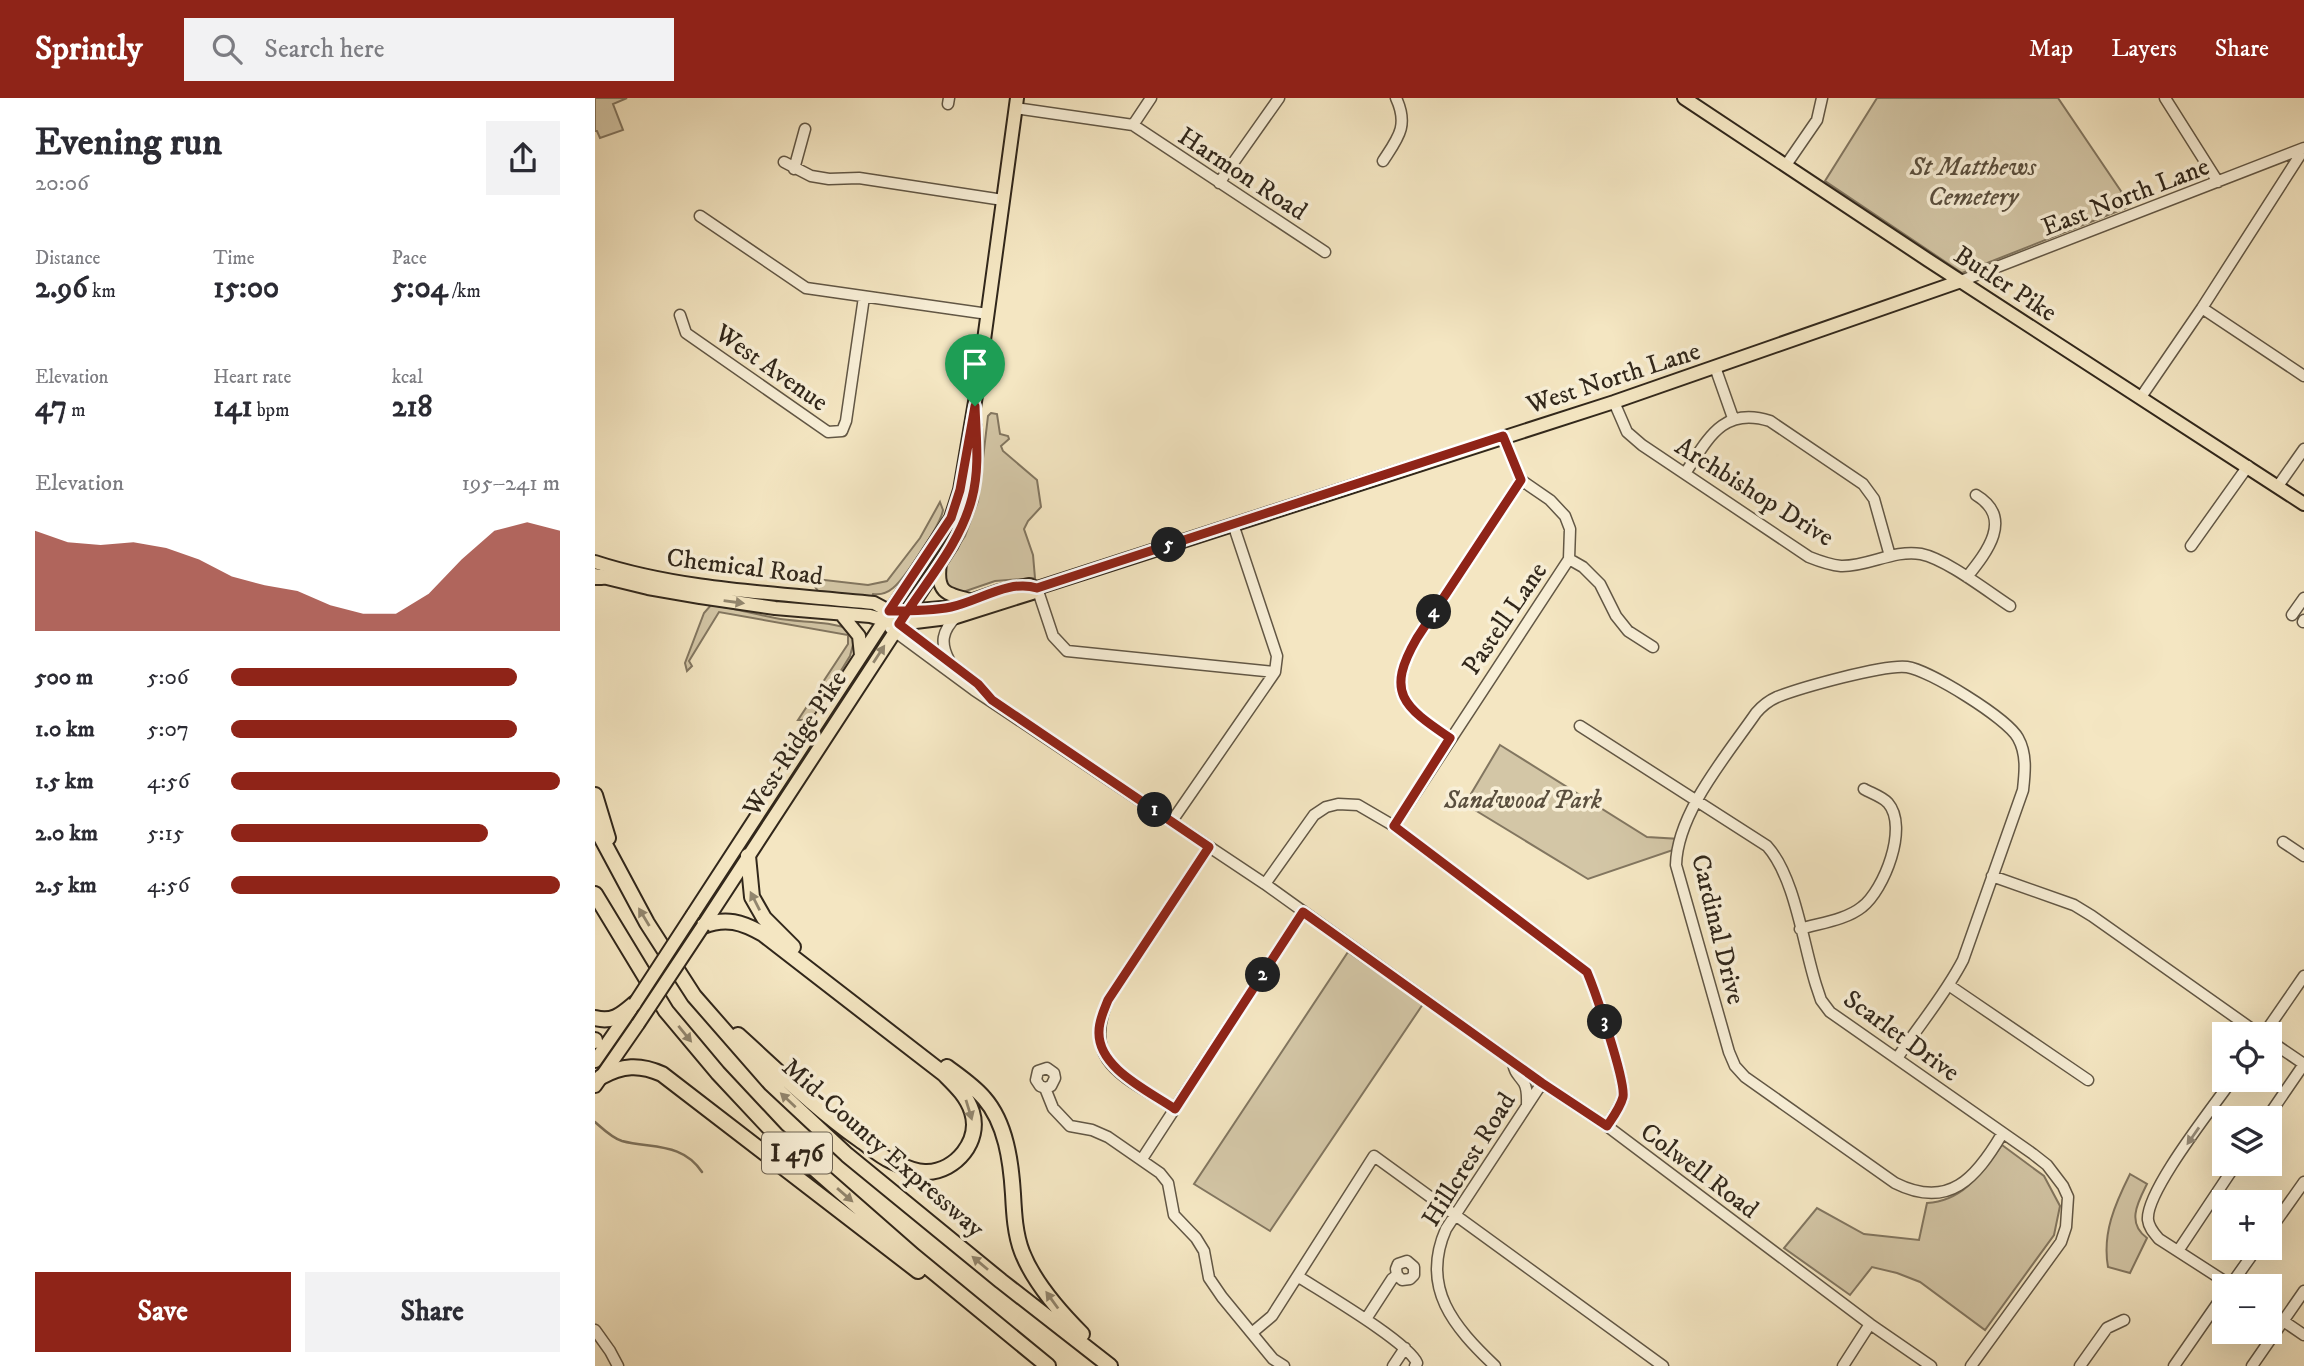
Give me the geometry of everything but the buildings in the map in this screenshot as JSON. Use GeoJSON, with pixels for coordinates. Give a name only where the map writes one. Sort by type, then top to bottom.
{"type":"FeatureCollection","features":[{"type":"Feature","properties":{"kind":"highway"},"geometry":{"type":"LineString","coordinates":[[595,795],[618,873]]}},
{"type":"Feature","properties":{"kind":"highway","name":"Mid-County Expressway"},"geometry":{"type":"LineString","coordinates":[[595,826],[618,873],[694,996],[771,1084],[847,1155],[1110,1366]]}},
{"type":"Feature","properties":{"kind":"highway"},"geometry":{"type":"LineString","coordinates":[[748,856],[751,897],[777,933],[985,1098],[996,1117],[1011,1166],[1015,1219],[1021,1251],[1061,1314],[1117,1366]]}},
{"type":"Feature","properties":{"kind":"highway","name":"I 476"},"geometry":{"type":"LineString","coordinates":[[595,894],[667,1011],[718,1073],[776,1135],[914,1256],[1048,1366]]}},
{"type":"Feature","properties":{"kind":"highway"},"geometry":{"type":"LineString","coordinates":[[595,905],[629,950]]}},
{"type":"Feature","properties":{"kind":"highway"},"geometry":{"type":"LineString","coordinates":[[694,996],[835,1123],[888,1159],[910,1169],[927,1172],[947,1167],[962,1156],[973,1137],[973,1114],[964,1094],[944,1074],[763,934],[731,920],[717,920],[703,926]]}},
{"type":"Feature","properties":{"kind":"highway"},"geometry":{"type":"LineString","coordinates":[[595,1018],[603,1020],[619,1017],[635,1003]]}},
{"type":"Feature","properties":{"kind":"highway"},"geometry":{"type":"LineString","coordinates":[[598,1082],[615,1069],[628,1067],[647,1067],[662,1074],[1043,1366]]}},
{"type":"Feature","properties":{"kind":"main road","name":"Butler Pike"},"geometry":{"type":"LineString","coordinates":[[1684,98],[2304,504]]}},
{"type":"Feature","properties":{"kind":"main road","name":"West Ridge Pike"},"geometry":{"type":"LineString","coordinates":[[595,1061],[951,518],[960,490],[975,406],[1016,103]]}},
{"type":"Feature","properties":{"kind":"main road","name":"West North Lane"},"geometry":{"type":"LineString","coordinates":[[896,628],[955,617],[1032,593],[1037,588],[1614,402],[1961,281]]}},
{"type":"Feature","properties":{"kind":"main road","name":"West Ridge Pike"},"geometry":{"type":"LineString","coordinates":[[598,1082],[940,563],[964,520],[972,498],[977,465],[975,406]]}},
{"type":"Feature","properties":{"kind":"main road","name":"Chemical Road"},"geometry":{"type":"LineString","coordinates":[[595,562],[675,583],[874,603],[886,616]]}},
{"type":"Feature","properties":{"kind":"main road"},"geometry":{"type":"LineString","coordinates":[[940,563],[939,581],[944,591],[949,595],[971,600]]}},
{"type":"Feature","properties":{"kind":"main road","name":"Chemical Road"},"geometry":{"type":"LineString","coordinates":[[597,576],[648,588],[775,608],[886,616]]}},
{"type":"Feature","properties":{"kind":"main road","name":"West North Lane"},"geometry":{"type":"LineString","coordinates":[[886,616],[907,611],[953,607],[999,591],[1028,585],[1037,588]]}},
{"type":"Feature","properties":{"kind":"main road"},"geometry":{"type":"LineString","coordinates":[[841,614],[859,636],[861,656]]}},
{"type":"Feature","properties":{"kind":"main road"},"geometry":{"type":"LineString","coordinates":[[886,616],[896,628]]}},
{"type":"Feature","properties":{"kind":"street"},"geometry":{"type":"LineString","coordinates":[[1133,125],[1151,98]]}},
{"type":"Feature","properties":{"kind":"street"},"geometry":{"type":"LineString","coordinates":[[1219,183],[1279,98]]}},
{"type":"Feature","properties":{"kind":"street"},"geometry":{"type":"LineString","coordinates":[[1383,161],[1403,126],[1401,108],[1396,98]]}},
{"type":"Feature","properties":{"kind":"street"},"geometry":{"type":"LineString","coordinates":[[1786,165],[1815,125],[1822,98]]}},
{"type":"Feature","properties":{"kind":"street"},"geometry":{"type":"LineString","coordinates":[[2165,98],[2218,182]]}},
{"type":"Feature","properties":{"kind":"street","name":"Harmon Road"},"geometry":{"type":"LineString","coordinates":[[1016,103],[1133,125],[1325,252]]}},
{"type":"Feature","properties":{"kind":"street"},"geometry":{"type":"LineString","coordinates":[[794,169],[805,130]]}},
{"type":"Feature","properties":{"kind":"street"},"geometry":{"type":"LineString","coordinates":[[2141,397],[2304,149]]}},
{"type":"Feature","properties":{"kind":"street","name":"East North Lane"},"geometry":{"type":"LineString","coordinates":[[1961,281],[2304,149]]}},
{"type":"Feature","properties":{"kind":"street"},"geometry":{"type":"LineString","coordinates":[[784,162],[811,176],[829,179],[859,178],[1003,200]]}},
{"type":"Feature","properties":{"kind":"street"},"geometry":{"type":"LineString","coordinates":[[701,216],[806,288],[988,314]]}},
{"type":"Feature","properties":{"kind":"street","name":"West Avenue"},"geometry":{"type":"LineString","coordinates":[[680,315],[686,333],[828,432],[837,433],[842,431],[846,422],[864,297]]}},
{"type":"Feature","properties":{"kind":"street"},"geometry":{"type":"LineString","coordinates":[[2202,308],[2304,376]]}},
{"type":"Feature","properties":{"kind":"street"},"geometry":{"type":"LineString","coordinates":[[1715,367],[1733,418]]}},
{"type":"Feature","properties":{"kind":"street","name":"Archbishop Drive"},"geometry":{"type":"LineString","coordinates":[[1614,402],[1627,432],[1642,445],[1809,557],[1841,566],[1908,553],[1922,554],[1967,578],[2010,606]]}},
{"type":"Feature","properties":{"kind":"street"},"geometry":{"type":"LineString","coordinates":[[1686,472],[1712,434],[1733,418],[1752,417],[1770,421],[1863,484],[1874,499],[1890,556]]}},
{"type":"Feature","properties":{"kind":"street"},"geometry":{"type":"LineString","coordinates":[[1450,738],[1408,705],[1402,692],[1400,676],[1404,660],[1417,638],[1521,480],[1503,436]]}},
{"type":"Feature","properties":{"kind":"street"},"geometry":{"type":"LineString","coordinates":[[2278,486],[2304,449]]}},
{"type":"Feature","properties":{"kind":"street"},"geometry":{"type":"LineString","coordinates":[[2191,546],[2248,466]]}},
{"type":"Feature","properties":{"kind":"street","name":"Pastell Lane"},"geometry":{"type":"LineString","coordinates":[[1394,826],[1569,559],[1570,529],[1565,516],[1550,500],[1521,480]]}},
{"type":"Feature","properties":{"kind":"street"},"geometry":{"type":"LineString","coordinates":[[1967,578],[1991,545],[1994,531],[1994,512],[1985,500],[1976,495]]}},
{"type":"Feature","properties":{"kind":"street"},"geometry":{"type":"LineString","coordinates":[[1172,821],[1275,672],[1277,656],[1233,524]]}},
{"type":"Feature","properties":{"kind":"street"},"geometry":{"type":"LineString","coordinates":[[1569,559],[1583,567],[1600,584],[1616,616],[1628,631],[1653,647]]}},
{"type":"Feature","properties":{"kind":"street"},"geometry":{"type":"LineString","coordinates":[[1037,588],[1053,635],[1067,651],[1275,672]]}},
{"type":"Feature","properties":{"kind":"street"},"geometry":{"type":"LineString","coordinates":[[2292,615],[2304,598]]}},
{"type":"Feature","properties":{"kind":"street"},"geometry":{"type":"LineString","coordinates":[[951,664],[944,650],[943,637],[947,626],[955,617]]}},
{"type":"Feature","properties":{"kind":"street","name":"Colwell Road"},"geometry":{"type":"LineString","coordinates":[[896,628],[978,684],[992,700]]}},
{"type":"Feature","properties":{"kind":"street","name":"Colwell Road"},"geometry":{"type":"LineString","coordinates":[[896,628],[974,690],[1265,884],[1513,1063],[1607,1126],[1870,1324],[1931,1366]]}},
{"type":"Feature","properties":{"kind":"street","name":"Cardinal Drive"},"geometry":{"type":"LineString","coordinates":[[1898,1057],[1925,1016],[1950,986],[1963,960],[2023,790],[2026,769],[2024,752],[2018,737],[2007,723],[1919,670],[1903,666],[1797,690],[1765,703],[1696,802],[1676,849],[1676,865],[1729,1052],[1735,1066],[1745,1077],[1895,1183],[1912,1191],[1942,1193],[1959,1186],[1972,1177],[1985,1162],[2002,1133]]}},
{"type":"Feature","properties":{"kind":"street","name":"Scarlet Drive"},"geometry":{"type":"LineString","coordinates":[[1580,726],[1767,846],[1777,858],[1785,876],[1815,985],[1830,1012],[1898,1057],[1917,1074],[2046,1165],[2063,1186],[2068,1212],[2061,1242],[1971,1366]]}},
{"type":"Feature","properties":{"kind":"street"},"geometry":{"type":"LineString","coordinates":[[1800,929],[1861,908],[1879,888],[1895,844],[1894,815],[1887,802],[1864,789]]}},
{"type":"Feature","properties":{"kind":"street"},"geometry":{"type":"LineString","coordinates":[[1265,884],[1314,815],[1326,807],[1358,805],[1394,826],[1587,972],[1598,997],[1620,1073],[1623,1096],[1607,1126]]}},
{"type":"Feature","properties":{"kind":"street"},"geometry":{"type":"LineString","coordinates":[[2283,842],[2304,856]]}},
{"type":"Feature","properties":{"kind":"street"},"geometry":{"type":"LineString","coordinates":[[1175,1109],[1112,1066],[1101,1046],[1098,1032],[1108,1000],[1209,847]]}},
{"type":"Feature","properties":{"kind":"street"},"geometry":{"type":"LineString","coordinates":[[1992,876],[2074,905],[2245,1022]]}},
{"type":"Feature","properties":{"kind":"street"},"geometry":{"type":"LineString","coordinates":[[1142,1158],[1303,912]]}},
{"type":"Feature","properties":{"kind":"street"},"geometry":{"type":"LineString","coordinates":[[2271,1022],[2304,976]]}},
{"type":"Feature","properties":{"kind":"street"},"geometry":{"type":"LineString","coordinates":[[1950,986],[2088,1080]]}},
{"type":"Feature","properties":{"kind":"street"},"geometry":{"type":"LineString","coordinates":[[2275,1106],[2304,1064],[2282,1049]]}},
{"type":"Feature","properties":{"kind":"street"},"geometry":{"type":"LineString","coordinates":[[1513,1063],[1515,1074],[1526,1088],[1527,1106]]}},
{"type":"Feature","properties":{"kind":"street","name":"Hillcrest Road"},"geometry":{"type":"LineString","coordinates":[[1495,1366],[1453,1322],[1443,1304],[1436,1264],[1438,1246],[1446,1229],[1542,1083]]}},
{"type":"Feature","properties":{"kind":"street"},"geometry":{"type":"LineString","coordinates":[[1045,1088],[1053,1108],[1070,1126],[1092,1130],[1108,1137],[1142,1158],[1164,1178],[1174,1215],[1196,1238],[1204,1251],[1209,1278],[1221,1297],[1273,1359],[1284,1366]]}},
{"type":"Feature","properties":{"kind":"street"},"geometry":{"type":"LineString","coordinates":[[2212,1276],[2159,1238],[2151,1231],[2148,1220],[2161,1184],[2224,1092]]}},
{"type":"Feature","properties":{"kind":"street"},"geometry":{"type":"LineString","coordinates":[[1253,1332],[1272,1316],[1299,1277],[1374,1156],[1663,1366]]}},
{"type":"Feature","properties":{"kind":"street"},"geometry":{"type":"LineString","coordinates":[[2178,1251],[2228,1176]]}},
{"type":"Feature","properties":{"kind":"street"},"geometry":{"type":"LineString","coordinates":[[2282,1213],[2304,1182]]}},
{"type":"Feature","properties":{"kind":"street"},"geometry":{"type":"LineString","coordinates":[[1366,1320],[1392,1279],[1397,1276]]}},
{"type":"Feature","properties":{"kind":"street"},"geometry":{"type":"LineString","coordinates":[[1299,1277],[1405,1348],[1415,1356],[1415,1366]]}},
{"type":"Feature","properties":{"kind":"street"},"geometry":{"type":"LineString","coordinates":[[2252,1366],[2304,1291]]}},
{"type":"Feature","properties":{"kind":"street"},"geometry":{"type":"LineString","coordinates":[[2174,1366],[2212,1312]]}},
{"type":"Feature","properties":{"kind":"street"},"geometry":{"type":"LineString","coordinates":[[2080,1366],[2107,1328],[2124,1320]]}},
{"type":"Feature","properties":{"kind":"street"},"geometry":{"type":"LineString","coordinates":[[2283,1321],[2304,1335]]}},
{"type":"Feature","properties":{"kind":"street"},"geometry":{"type":"LineString","coordinates":[[1843,1366],[1870,1324]]}},
{"type":"Feature","properties":{"kind":"street"},"geometry":{"type":"LineString","coordinates":[[595,1330],[618,1366]]}},
{"type":"Feature","properties":{"kind":"street"},"geometry":{"type":"LineString","coordinates":[[1393,1366],[1405,1348]]}},
{"type":"Feature","properties":{"kind":"green space"},"geometry":{"type":"Polygon","coordinates":[[[595,98],[627,98],[613,104],[623,130],[600,138],[595,131],[595,98]]]}},
{"type":"Feature","properties":{"kind":"green space","name":"St Matthews Cemetery"},"geometry":{"type":"Polygon","coordinates":[[[1877,98],[2058,98],[2131,206],[1962,273],[1825,181],[1877,98]]]}},
{"type":"Feature","properties":{"kind":"green space"},"geometry":{"type":"Polygon","coordinates":[[[991,413],[997,414],[1000,434],[1008,436],[1009,439],[1001,446],[1003,451],[1037,480],[1041,507],[1024,529],[1033,555],[1035,578],[995,581],[963,592],[954,592],[944,583],[945,566],[965,536],[978,501],[988,416],[991,413]]]}},
{"type":"Feature","properties":{"kind":"green space"},"geometry":{"type":"Polygon","coordinates":[[[940,502],[943,510],[936,527],[913,563],[890,590],[883,594],[873,594],[872,597],[818,591],[813,584],[816,579],[868,585],[887,581],[920,538],[940,502]]]}},
{"type":"Feature","properties":{"kind":"green space"},"geometry":{"type":"Polygon","coordinates":[[[711,605],[851,630],[854,641],[850,656],[826,695],[818,715],[810,720],[798,720],[848,644],[848,635],[719,612],[689,661],[692,666],[687,671],[685,663],[704,613],[711,605]]]}},
{"type":"Feature","properties":{"kind":"green space","name":"Sandwood Park"},"geometry":{"type":"Polygon","coordinates":[[[1500,745],[1647,837],[1680,839],[1676,849],[1588,879],[1465,804],[1500,745]]]}},
{"type":"Feature","properties":{"kind":"green space"},"geometry":{"type":"Polygon","coordinates":[[[1348,952],[1423,1004],[1270,1231],[1194,1184],[1348,952]]]}},
{"type":"Feature","properties":{"kind":"green space"},"geometry":{"type":"Polygon","coordinates":[[[2002,1145],[2044,1176],[2060,1206],[2054,1235],[1985,1330],[1920,1282],[1872,1267],[1850,1295],[1784,1248],[1817,1208],[1864,1234],[1919,1240],[1927,1203],[1952,1197],[1962,1191],[1979,1175],[2002,1145]]]}},
{"type":"Feature","properties":{"kind":"green space"},"geometry":{"type":"Polygon","coordinates":[[[2130,1174],[2147,1184],[2135,1219],[2147,1238],[2130,1273],[2108,1267],[2107,1242],[2111,1219],[2130,1174]]]}},
{"type":"Feature","properties":{"kind":"waterway"},"geometry":{"type":"LineString","coordinates":[[595,1122],[611,1136],[622,1141],[676,1151],[694,1162],[702,1172]]}},
{"type":"Feature","properties":{"kind":"route"},"geometry":{"type":"LineString","coordinates":[[975,406],[960,490],[951,518],[940,539],[889,611],[907,611],[953,607],[999,591],[1028,585],[1037,588],[1503,436],[1521,480],[1404,660],[1400,676],[1402,692],[1408,705],[1450,738],[1394,826],[1587,972],[1598,997],[1620,1073],[1623,1096],[1607,1126],[1542,1083],[1303,912],[1175,1109],[1112,1066],[1105,1056],[1098,1032],[1108,1000],[1209,847],[992,700],[978,684],[899,624],[907,611],[951,546],[972,498],[977,465],[975,406]]}}]}
